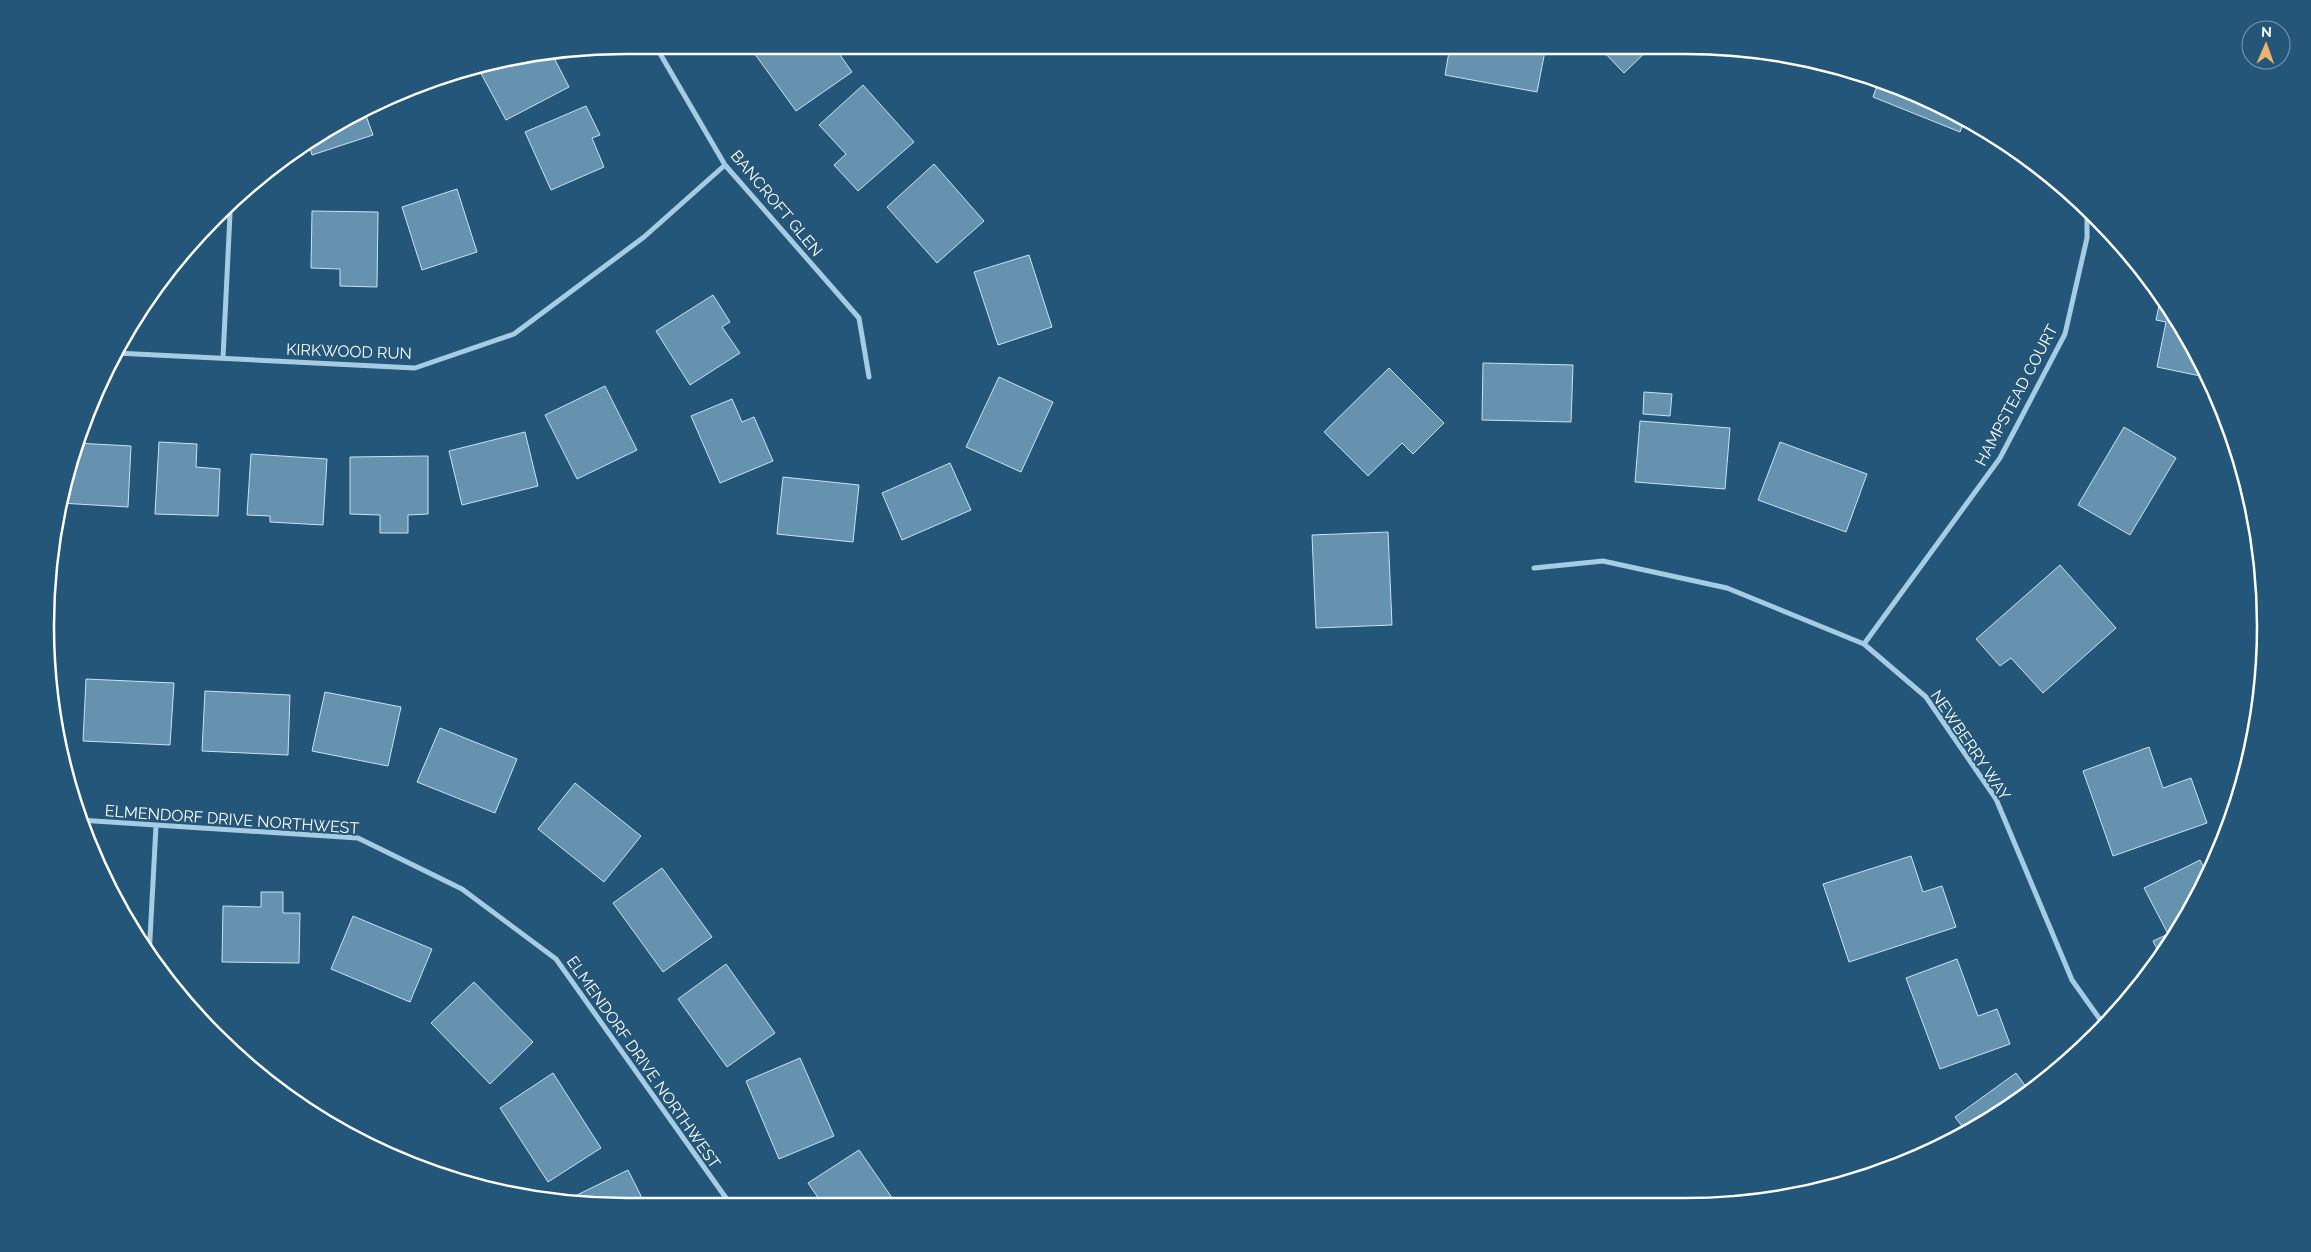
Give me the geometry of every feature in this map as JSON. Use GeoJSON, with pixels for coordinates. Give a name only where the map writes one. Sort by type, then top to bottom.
{"type":"FeatureCollection","features":[{"type":"Feature","properties":{"kind":"street","name":"BANCROFT GLEN"},"geometry":{"type":"LineString","coordinates":[[660,54],[725,165],[859,318],[869,377]]}},
{"type":"Feature","properties":{"kind":"street","name":"KIRKWOOD RUN"},"geometry":{"type":"LineString","coordinates":[[123,353],[415,368],[514,334],[644,237],[725,165]]}},
{"type":"Feature","properties":{"kind":"street"},"geometry":{"type":"LineString","coordinates":[[223,358],[230,213]]}},
{"type":"Feature","properties":{"kind":"street","name":"HAMPSTEAD COURT"},"geometry":{"type":"LineString","coordinates":[[1864,644],[2000,458],[2065,334],[2087,238],[2087,218]]}},
{"type":"Feature","properties":{"kind":"street","name":"NEWBERRY WAY"},"geometry":{"type":"LineString","coordinates":[[1534,568],[1603,560],[1727,588],[1864,644],[1926,697],[1996,799],[2072,980],[2100,1020]]}},
{"type":"Feature","properties":{"kind":"street","name":"ELMENDORF DRIVE NORTHWEST"},"geometry":{"type":"LineString","coordinates":[[88,821],[358,838],[462,889],[556,958],[725,1198]]}},
{"type":"Feature","properties":{"kind":"street"},"geometry":{"type":"LineString","coordinates":[[150,944],[156,826]]}},
{"type":"Feature","properties":{"kind":"building"},"geometry":{"type":"Polygon","coordinates":[[[755,54],[839,54],[852,72],[796,111],[755,54]]]}},
{"type":"Feature","properties":{"kind":"building"},"geometry":{"type":"Polygon","coordinates":[[[1449,54],[1544,54],[1537,92],[1445,75],[1449,54]]]}},
{"type":"Feature","properties":{"kind":"building"},"geometry":{"type":"Polygon","coordinates":[[[1606,54],[1644,54],[1624,73],[1606,54]]]}},
{"type":"Feature","properties":{"kind":"building"},"geometry":{"type":"Polygon","coordinates":[[[554,59],[569,87],[506,120],[480,72],[554,59]]]}},
{"type":"Feature","properties":{"kind":"building"},"geometry":{"type":"Polygon","coordinates":[[[863,85],[914,142],[858,191],[834,165],[846,154],[819,125],[863,85]]]}},
{"type":"Feature","properties":{"kind":"building"},"geometry":{"type":"Polygon","coordinates":[[[1877,87],[1904,97],[1962,126],[1960,132],[1873,97],[1877,87]]]}},
{"type":"Feature","properties":{"kind":"building"},"geometry":{"type":"Polygon","coordinates":[[[586,106],[600,135],[592,138],[604,167],[551,190],[525,132],[586,106]]]}},
{"type":"Feature","properties":{"kind":"building"},"geometry":{"type":"Polygon","coordinates":[[[366,116],[373,135],[312,155],[310,149],[366,116]]]}},
{"type":"Feature","properties":{"kind":"building"},"geometry":{"type":"Polygon","coordinates":[[[934,164],[984,221],[937,263],[887,207],[934,164]]]}},
{"type":"Feature","properties":{"kind":"building"},"geometry":{"type":"Polygon","coordinates":[[[457,189],[477,252],[422,270],[402,207],[457,189]]]}},
{"type":"Feature","properties":{"kind":"building"},"geometry":{"type":"Polygon","coordinates":[[[312,211],[378,212],[377,287],[340,286],[340,269],[311,268],[312,211]]]}},
{"type":"Feature","properties":{"kind":"building"},"geometry":{"type":"Polygon","coordinates":[[[1029,255],[1052,327],[998,345],[974,272],[1029,255]]]}},
{"type":"Feature","properties":{"kind":"building"},"geometry":{"type":"Polygon","coordinates":[[[713,295],[730,322],[722,327],[740,353],[690,385],[656,331],[713,295]]]}},
{"type":"Feature","properties":{"kind":"building"},"geometry":{"type":"Polygon","coordinates":[[[2159,305],[2181,340],[2199,376],[2157,367],[2166,322],[2156,320],[2159,305]]]}},
{"type":"Feature","properties":{"kind":"building"},"geometry":{"type":"Polygon","coordinates":[[[1483,363],[1573,365],[1571,422],[1482,420],[1483,363]]]}},
{"type":"Feature","properties":{"kind":"building"},"geometry":{"type":"Polygon","coordinates":[[[1389,368],[1444,423],[1413,454],[1402,443],[1368,476],[1324,432],[1389,368]]]}},
{"type":"Feature","properties":{"kind":"building"},"geometry":{"type":"Polygon","coordinates":[[[999,377],[1053,402],[1021,472],[966,447],[999,377]]]}},
{"type":"Feature","properties":{"kind":"building"},"geometry":{"type":"Polygon","coordinates":[[[605,386],[637,450],[577,479],[545,415],[605,386]]]}},
{"type":"Feature","properties":{"kind":"building"},"geometry":{"type":"Polygon","coordinates":[[[1644,392],[1672,394],[1670,416],[1643,414],[1644,392]]]}},
{"type":"Feature","properties":{"kind":"building"},"geometry":{"type":"Polygon","coordinates":[[[732,399],[742,422],[754,417],[773,461],[720,483],[691,416],[732,399]]]}},
{"type":"Feature","properties":{"kind":"building"},"geometry":{"type":"Polygon","coordinates":[[[1640,421],[1730,428],[1725,489],[1635,482],[1640,421]]]}},
{"type":"Feature","properties":{"kind":"building"},"geometry":{"type":"Polygon","coordinates":[[[2124,427],[2176,458],[2130,535],[2078,505],[2124,427]]]}},
{"type":"Feature","properties":{"kind":"building"},"geometry":{"type":"Polygon","coordinates":[[[525,432],[538,486],[462,505],[449,451],[525,432]]]}},
{"type":"Feature","properties":{"kind":"building"},"geometry":{"type":"Polygon","coordinates":[[[159,442],[197,444],[196,467],[220,469],[218,516],[155,514],[159,442]]]}},
{"type":"Feature","properties":{"kind":"building"},"geometry":{"type":"Polygon","coordinates":[[[1780,442],[1867,474],[1846,532],[1758,500],[1780,442]]]}},
{"type":"Feature","properties":{"kind":"building"},"geometry":{"type":"Polygon","coordinates":[[[84,443],[131,446],[128,507],[67,503],[84,443]]]}},
{"type":"Feature","properties":{"kind":"building"},"geometry":{"type":"Polygon","coordinates":[[[251,454],[327,459],[323,525],[270,522],[270,516],[247,515],[251,454]]]}},
{"type":"Feature","properties":{"kind":"building"},"geometry":{"type":"Polygon","coordinates":[[[428,456],[428,514],[408,515],[408,533],[380,533],[380,515],[350,514],[350,457],[428,456]]]}},
{"type":"Feature","properties":{"kind":"building"},"geometry":{"type":"Polygon","coordinates":[[[950,463],[971,510],[902,540],[882,493],[950,463]]]}},
{"type":"Feature","properties":{"kind":"building"},"geometry":{"type":"Polygon","coordinates":[[[783,477],[859,485],[853,542],[777,534],[783,477]]]}},
{"type":"Feature","properties":{"kind":"building"},"geometry":{"type":"Polygon","coordinates":[[[1388,532],[1392,625],[1316,628],[1312,535],[1388,532]]]}},
{"type":"Feature","properties":{"kind":"building"},"geometry":{"type":"Polygon","coordinates":[[[2060,565],[2116,628],[2043,693],[2011,658],[2000,666],[1976,639],[2060,565]]]}},
{"type":"Feature","properties":{"kind":"building"},"geometry":{"type":"Polygon","coordinates":[[[86,679],[174,683],[170,745],[83,741],[86,679]]]}},
{"type":"Feature","properties":{"kind":"building"},"geometry":{"type":"Polygon","coordinates":[[[205,691],[290,695],[288,755],[202,751],[205,691]]]}},
{"type":"Feature","properties":{"kind":"building"},"geometry":{"type":"Polygon","coordinates":[[[325,692],[401,707],[388,766],[312,751],[325,692]]]}},
{"type":"Feature","properties":{"kind":"building"},"geometry":{"type":"Polygon","coordinates":[[[440,728],[517,759],[495,813],[417,782],[440,728]]]}},
{"type":"Feature","properties":{"kind":"building"},"geometry":{"type":"Polygon","coordinates":[[[2149,747],[2163,788],[2191,778],[2207,823],[2113,856],[2083,771],[2149,747]]]}},
{"type":"Feature","properties":{"kind":"building"},"geometry":{"type":"Polygon","coordinates":[[[575,783],[641,836],[604,882],[538,829],[575,783]]]}},
{"type":"Feature","properties":{"kind":"building"},"geometry":{"type":"Polygon","coordinates":[[[1911,856],[1923,892],[1942,886],[1956,927],[1849,962],[1823,884],[1911,856]]]}},
{"type":"Feature","properties":{"kind":"building"},"geometry":{"type":"Polygon","coordinates":[[[2200,860],[2204,867],[2181,912],[2168,933],[2144,888],[2200,860]]]}},
{"type":"Feature","properties":{"kind":"building"},"geometry":{"type":"Polygon","coordinates":[[[662,868],[712,937],[663,972],[613,903],[662,868]]]}},
{"type":"Feature","properties":{"kind":"building"},"geometry":{"type":"Polygon","coordinates":[[[261,892],[283,892],[283,913],[300,913],[299,963],[222,962],[223,906],[261,907],[261,892]]]}},
{"type":"Feature","properties":{"kind":"building"},"geometry":{"type":"Polygon","coordinates":[[[353,916],[432,949],[410,1002],[331,969],[353,916]]]}},
{"type":"Feature","properties":{"kind":"building"},"geometry":{"type":"Polygon","coordinates":[[[2167,934],[2157,949],[2153,941],[2167,934]]]}},
{"type":"Feature","properties":{"kind":"building"},"geometry":{"type":"Polygon","coordinates":[[[1957,959],[1978,1016],[1997,1009],[2010,1044],[1940,1069],[1906,978],[1957,959]]]}},
{"type":"Feature","properties":{"kind":"building"},"geometry":{"type":"Polygon","coordinates":[[[726,964],[775,1033],[727,1067],[678,999],[726,964]]]}},
{"type":"Feature","properties":{"kind":"building"},"geometry":{"type":"Polygon","coordinates":[[[474,982],[533,1042],[490,1084],[431,1023],[474,982]]]}},
{"type":"Feature","properties":{"kind":"building"},"geometry":{"type":"Polygon","coordinates":[[[800,1058],[834,1136],[779,1159],[746,1081],[800,1058]]]}},
{"type":"Feature","properties":{"kind":"building"},"geometry":{"type":"Polygon","coordinates":[[[553,1073],[601,1148],[548,1182],[500,1108],[553,1073]]]}},
{"type":"Feature","properties":{"kind":"building"},"geometry":{"type":"Polygon","coordinates":[[[2016,1073],[2025,1086],[2003,1102],[1962,1126],[1955,1117],[2016,1073]]]}},
{"type":"Feature","properties":{"kind":"building"},"geometry":{"type":"Polygon","coordinates":[[[859,1150],[892,1198],[818,1198],[808,1183],[859,1150]]]}},
{"type":"Feature","properties":{"kind":"building"},"geometry":{"type":"Polygon","coordinates":[[[628,1170],[642,1198],[589,1197],[576,1196],[628,1170]]]}}]}
